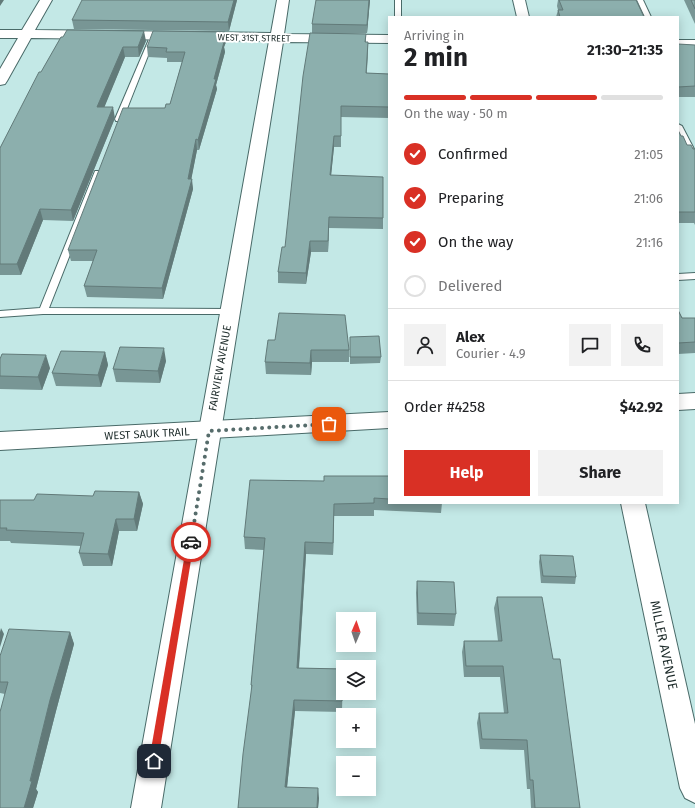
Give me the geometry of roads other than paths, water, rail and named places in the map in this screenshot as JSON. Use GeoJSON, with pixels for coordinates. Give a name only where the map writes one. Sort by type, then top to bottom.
{"type":"FeatureCollection","features":[{"type":"Feature","properties":{"kind":"main road"},"geometry":{"type":"LineString","coordinates":[[679,402],[695,401]]}},
{"type":"Feature","properties":{"kind":"main road","name":"WEST SAUK TRAIL"},"geometry":{"type":"LineString","coordinates":[[0,441],[209,431],[388,420]]}},
{"type":"Feature","properties":{"kind":"street"},"geometry":{"type":"LineString","coordinates":[[0,81],[46,0]]}},
{"type":"Feature","properties":{"kind":"street","name":"FAIRVIEW AVENUE"},"geometry":{"type":"LineString","coordinates":[[146,808],[282,0]]}},
{"type":"Feature","properties":{"kind":"street"},"geometry":{"type":"LineString","coordinates":[[519,0],[523,16]]}},
{"type":"Feature","properties":{"kind":"street","name":"WEST 31ST STREET"},"geometry":{"type":"LineString","coordinates":[[0,34],[27,33],[388,40]]}},
{"type":"Feature","properties":{"kind":"street"},"geometry":{"type":"LineString","coordinates":[[679,44],[695,44]]}},
{"type":"Feature","properties":{"kind":"street","name":"MILLER AVENUE"},"geometry":{"type":"LineString","coordinates":[[633,504],[695,788]]}},
{"type":"Feature","properties":{"kind":"lane"},"geometry":{"type":"LineString","coordinates":[[398,0],[398,16]]}},
{"type":"Feature","properties":{"kind":"lane"},"geometry":{"type":"LineString","coordinates":[[640,0],[648,16]]}},
{"type":"Feature","properties":{"kind":"lane"},"geometry":{"type":"LineString","coordinates":[[117,125],[152,36]]}},
{"type":"Feature","properties":{"kind":"lane"},"geometry":{"type":"LineString","coordinates":[[679,128],[695,158]]}},
{"type":"Feature","properties":{"kind":"lane"},"geometry":{"type":"LineString","coordinates":[[43,311],[102,162]]}},
{"type":"Feature","properties":{"kind":"lane"},"geometry":{"type":"LineString","coordinates":[[679,277],[695,276]]}},
{"type":"Feature","properties":{"kind":"lane"},"geometry":{"type":"LineString","coordinates":[[0,314],[43,311],[230,312]]}}]}
